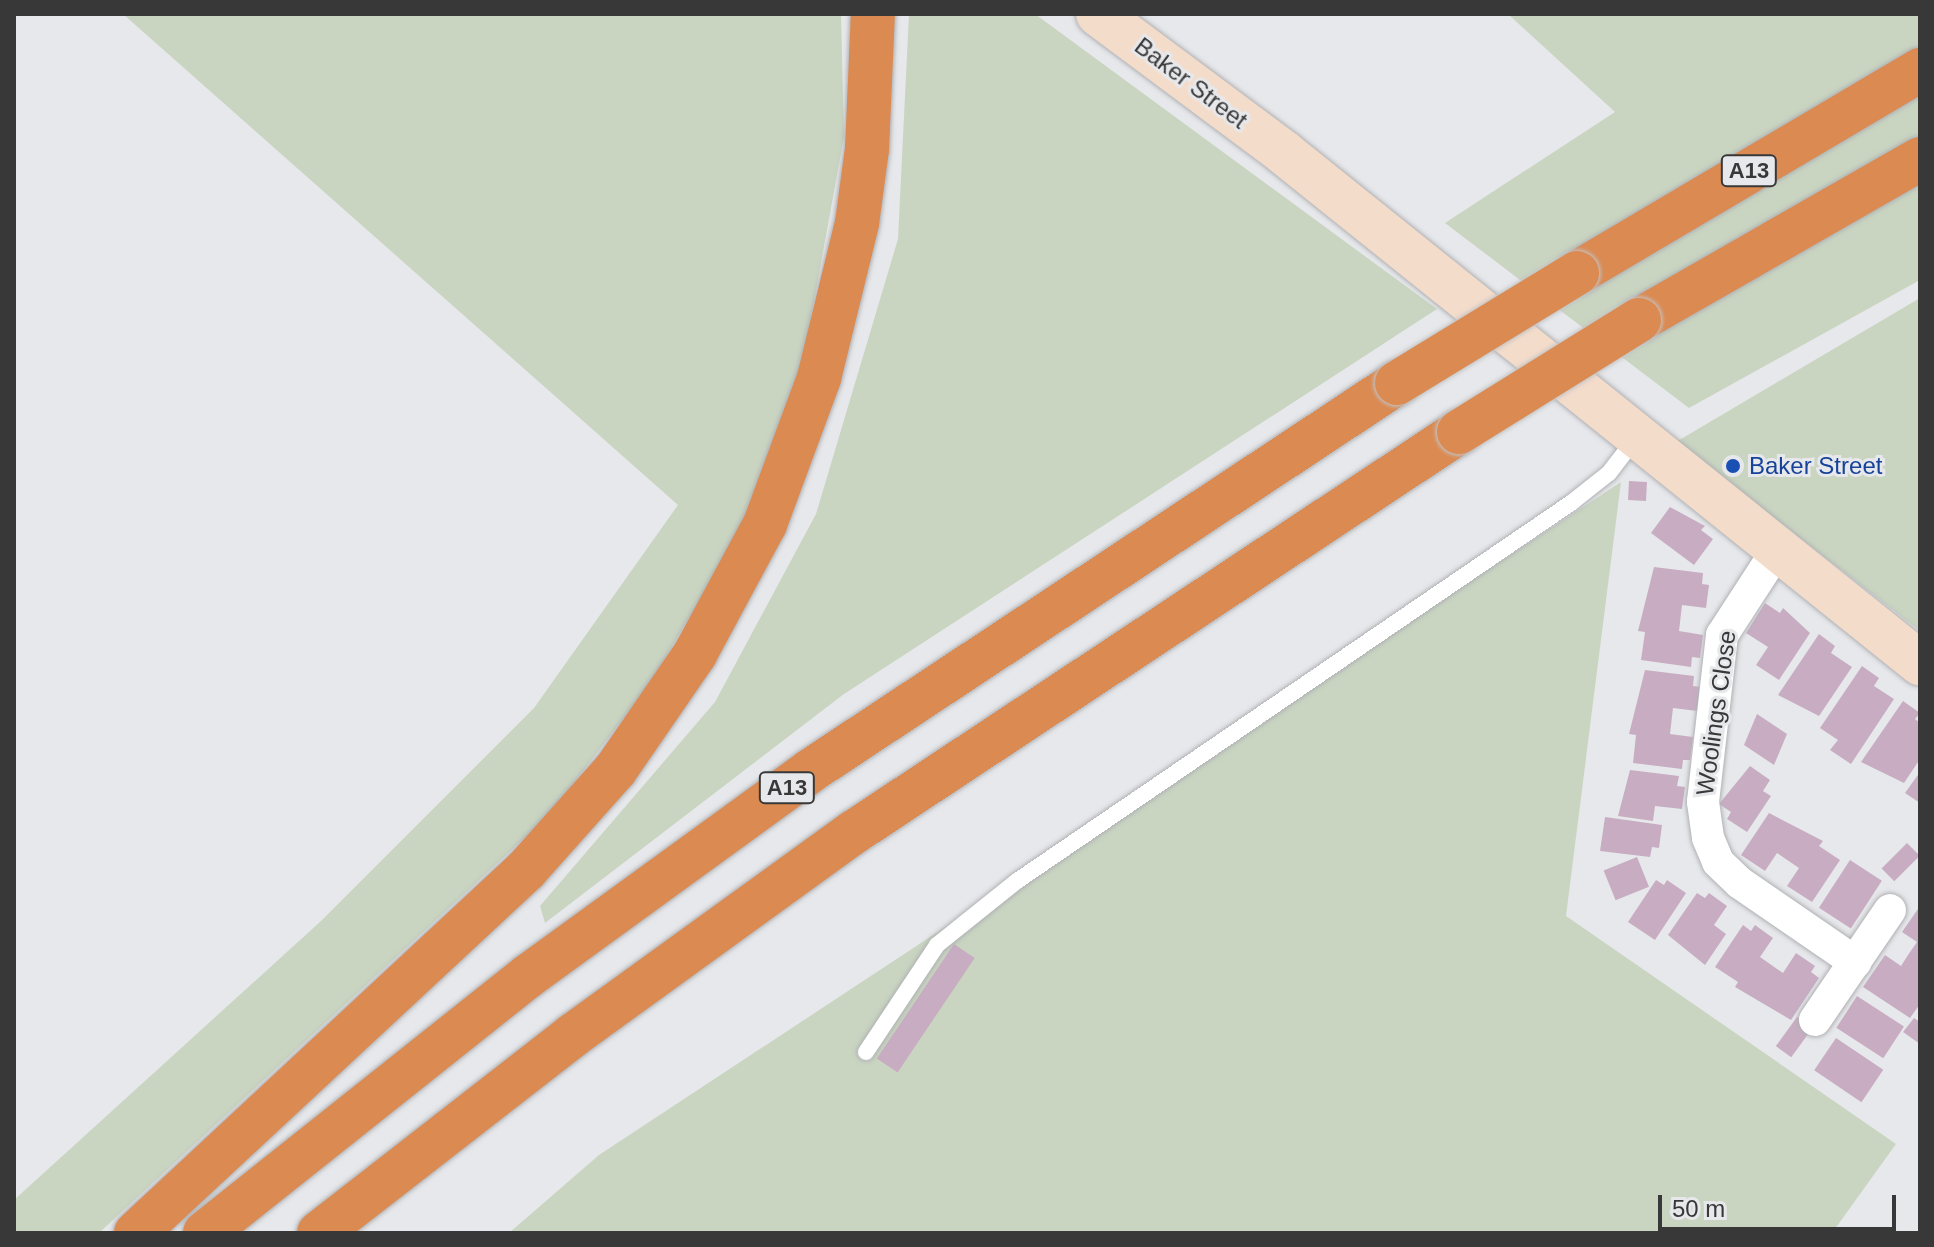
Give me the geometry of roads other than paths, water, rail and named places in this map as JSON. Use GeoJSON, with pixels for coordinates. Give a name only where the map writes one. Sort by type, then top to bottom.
{"type":"FeatureCollection","features":[{"type":"Feature","properties":{"kind":"highway"},"geometry":{"type":"LineString","coordinates":[[136,1233],[526,870],[616,769],[695,654],[765,524],[819,378],[857,223],[867,149],[873,14]]}},
{"type":"Feature","properties":{"kind":"highway","name":"A13"},"geometry":{"type":"LineString","coordinates":[[205,1233],[528,976],[810,771],[1397,383],[1920,70]]}},
{"type":"Feature","properties":{"kind":"highway"},"geometry":{"type":"LineString","coordinates":[[319,1233],[572,1036],[854,832],[1459,432],[1639,320],[1920,159]]}},
{"type":"Feature","properties":{"kind":"main road","name":"Baker Street"},"geometry":{"type":"LineString","coordinates":[[1098,14],[1283,152],[1776,552],[1920,663]]}},
{"type":"Feature","properties":{"kind":"street","name":"Woolings Close"},"geometry":{"type":"LineString","coordinates":[[1776,552],[1722,635],[1703,802],[1708,838],[1718,862],[1740,883],[1855,962]]}},
{"type":"Feature","properties":{"kind":"street"},"geometry":{"type":"LineString","coordinates":[[1815,1020],[1890,910]]}},
{"type":"Feature","properties":{"kind":"lane"},"geometry":{"type":"LineString","coordinates":[[866,1052],[937,945],[1017,881],[1571,503],[1609,473],[1636,438]]}},
{"type":"Feature","properties":{"kind":"place","name":"Baker Street"},"geometry":{"type":"Point","coordinates":[1733,466]}}]}
